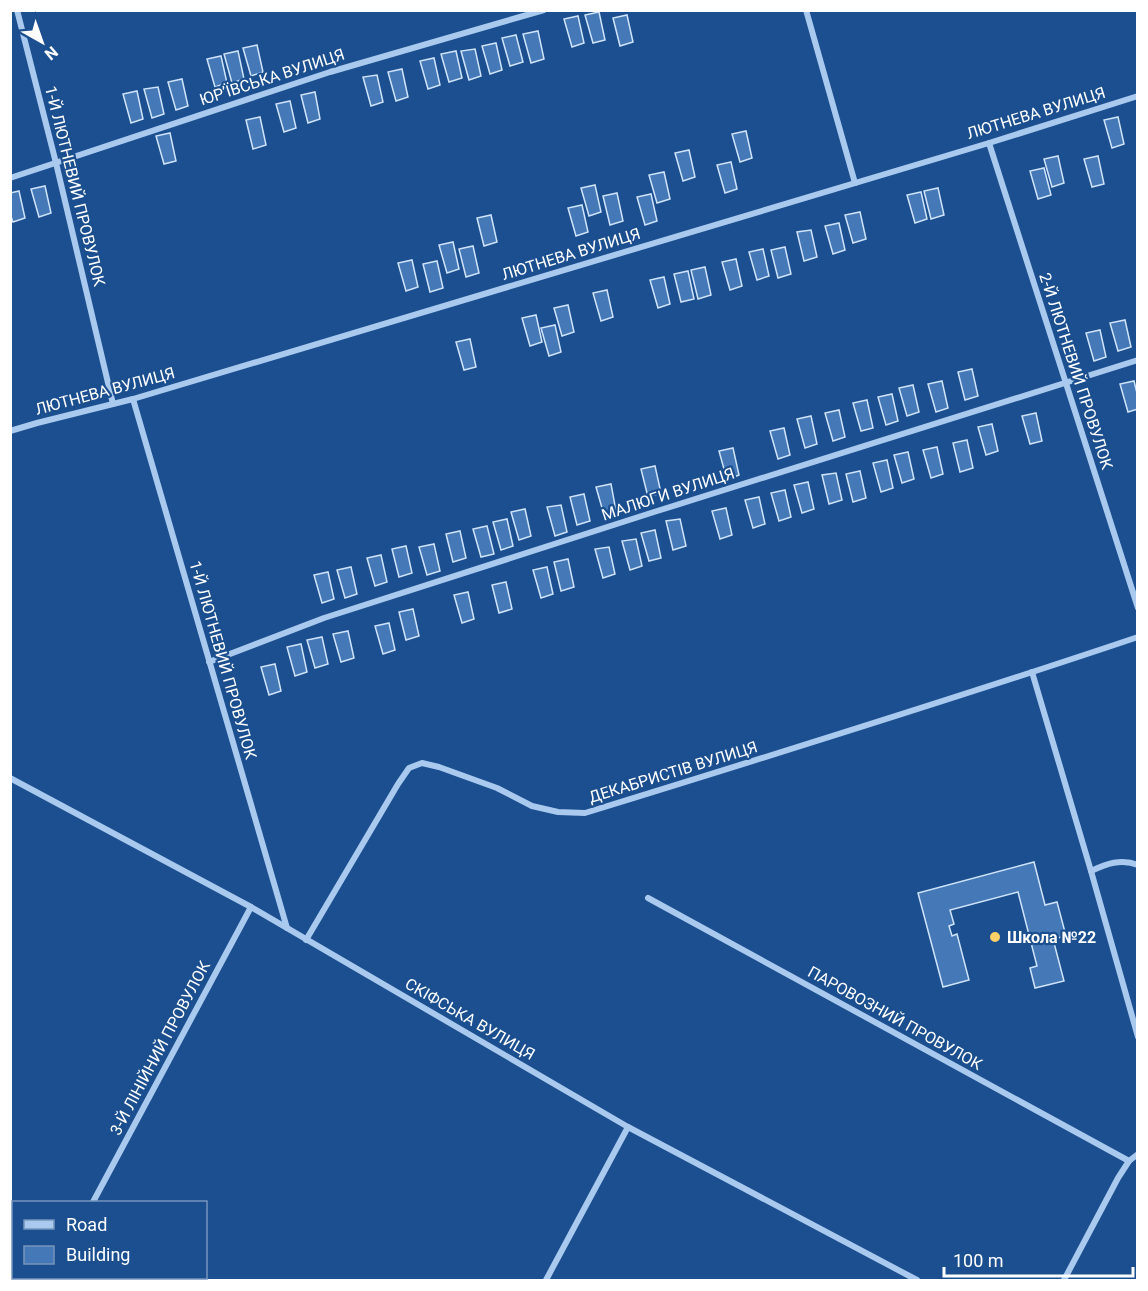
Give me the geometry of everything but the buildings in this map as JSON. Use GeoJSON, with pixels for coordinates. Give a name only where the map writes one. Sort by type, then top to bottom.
{"type":"FeatureCollection","features":[{"type":"Feature","properties":{"kind":"street","name":"1-Й ЛЮТНЕВИЙ ПРОВУЛОК"},"geometry":{"type":"LineString","coordinates":[[17,10],[113,404]]}},
{"type":"Feature","properties":{"kind":"street","name":"ЮР’ЇВСЬКА ВУЛИЦЯ"},"geometry":{"type":"LineString","coordinates":[[10,178],[330,72],[544,10]]}},
{"type":"Feature","properties":{"kind":"street"},"geometry":{"type":"LineString","coordinates":[[806,10],[855,183]]}},
{"type":"Feature","properties":{"kind":"street","name":"ЛЮТНЕВА ВУЛИЦЯ"},"geometry":{"type":"LineString","coordinates":[[10,431],[132,399],[855,183],[1137,96]]}},
{"type":"Feature","properties":{"kind":"street","name":"2-Й ЛЮТНЕВИЙ ПРОВУЛОК"},"geometry":{"type":"LineString","coordinates":[[989,142],[1137,608]]}},
{"type":"Feature","properties":{"kind":"street","name":"МАЛЮГИ ВУЛИЦЯ"},"geometry":{"type":"LineString","coordinates":[[209,662],[335,614],[1137,360]]}},
{"type":"Feature","properties":{"kind":"street","name":"1-Й ЛЮТНЕВИЙ ПРОВУЛОК"},"geometry":{"type":"LineString","coordinates":[[132,399],[287,928]]}},
{"type":"Feature","properties":{"kind":"street","name":"ДЕКАБРИСТІВ ВУЛИЦЯ"},"geometry":{"type":"LineString","coordinates":[[306,940],[398,784],[410,768],[422,763],[497,788],[532,806],[558,812],[585,813],[1137,637]]}},
{"type":"Feature","properties":{"kind":"street"},"geometry":{"type":"LineString","coordinates":[[1032,672],[1137,1037]]}},
{"type":"Feature","properties":{"kind":"street","name":"СКІФСЬКА ВУЛИЦЯ"},"geometry":{"type":"LineString","coordinates":[[10,778],[251,907],[628,1127],[917,1281]]}},
{"type":"Feature","properties":{"kind":"street"},"geometry":{"type":"LineString","coordinates":[[1091,871],[1119,861],[1137,865]]}},
{"type":"Feature","properties":{"kind":"street","name":"ПАРОВОЗНИЙ ПРОВУЛОК"},"geometry":{"type":"LineString","coordinates":[[648,898],[1129,1161]]}},
{"type":"Feature","properties":{"kind":"street","name":"3-Й ЛІНІЙНИЙ ПРОВУЛОК"},"geometry":{"type":"LineString","coordinates":[[94,1201],[251,907]]}},
{"type":"Feature","properties":{"kind":"street"},"geometry":{"type":"LineString","coordinates":[[546,1281],[628,1127]]}},
{"type":"Feature","properties":{"kind":"street"},"geometry":{"type":"LineString","coordinates":[[1064,1281],[1118,1178],[1129,1161],[1137,1154]]}},
{"type":"Feature","properties":{"kind":"place","name":"Школа №22"},"geometry":{"type":"Point","coordinates":[995,937]}}]}
